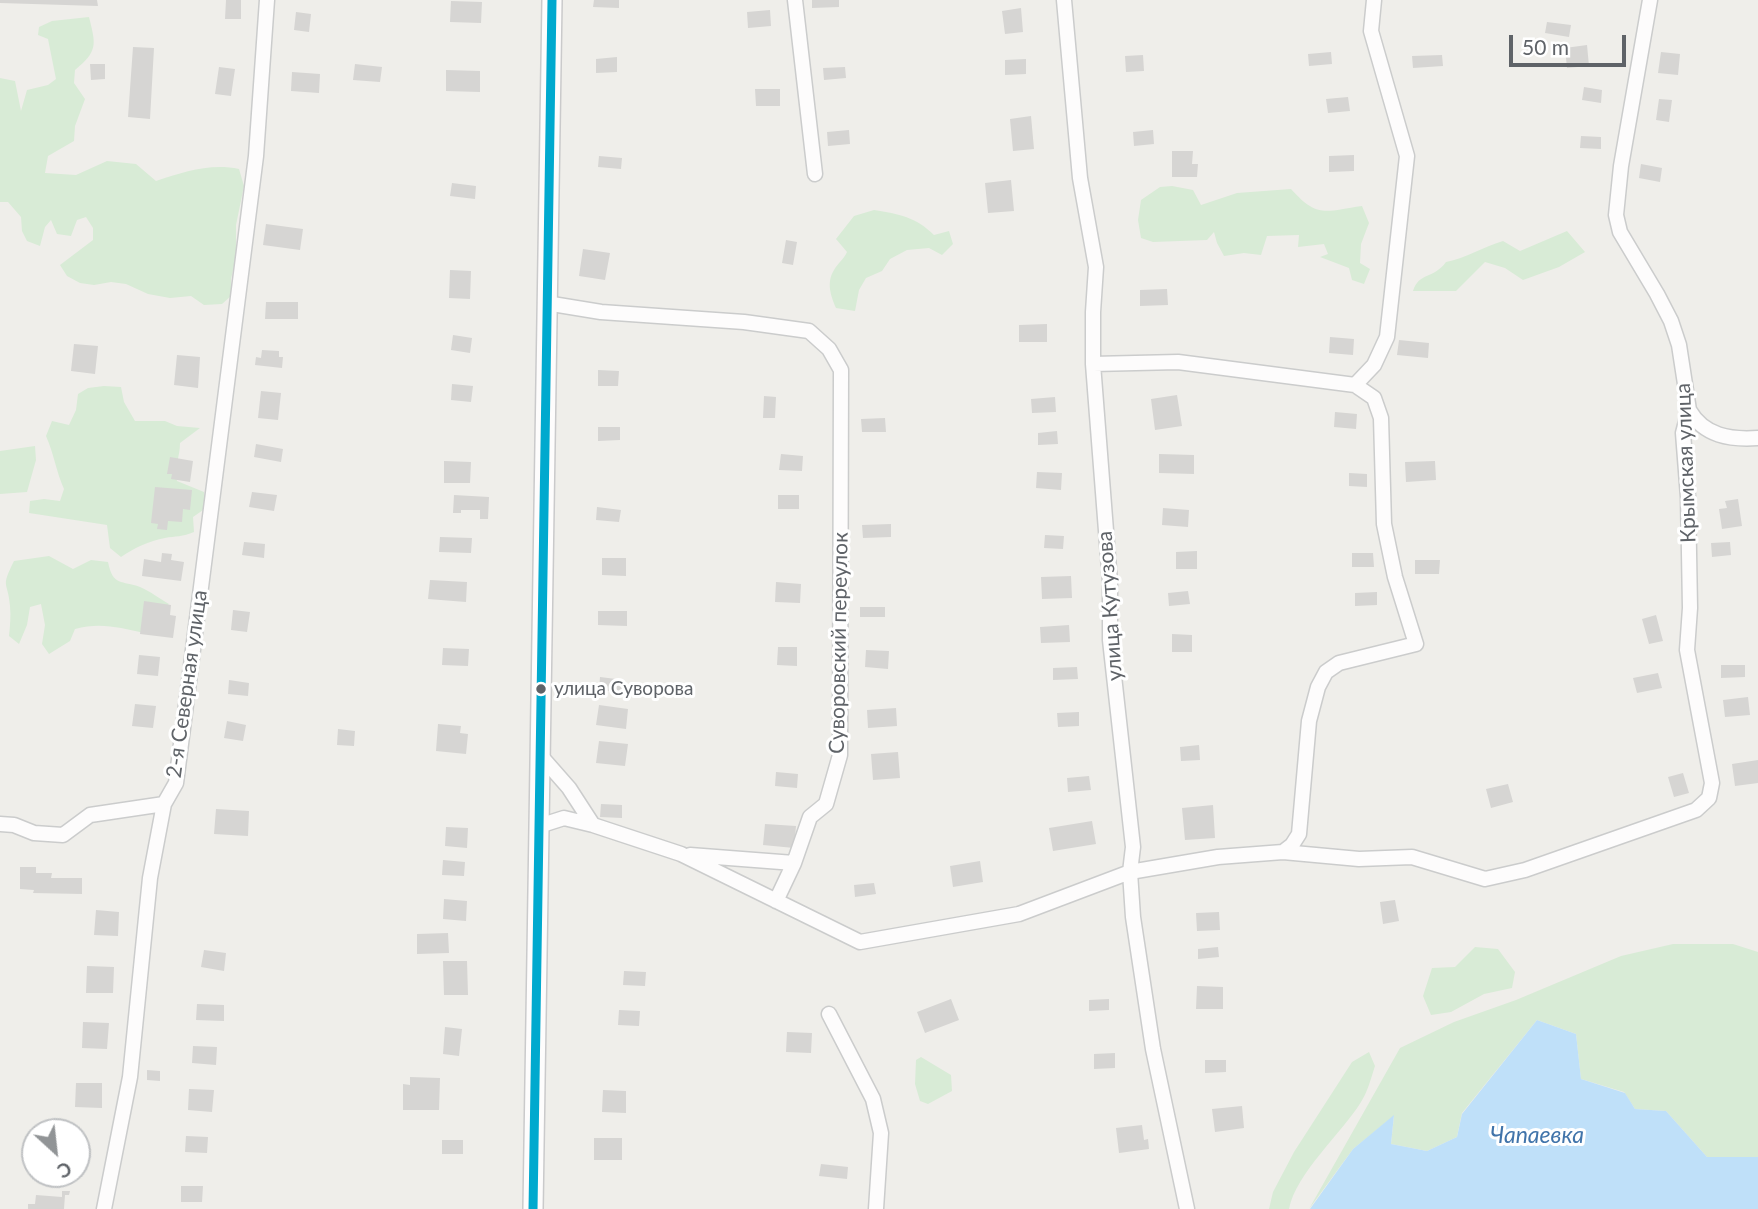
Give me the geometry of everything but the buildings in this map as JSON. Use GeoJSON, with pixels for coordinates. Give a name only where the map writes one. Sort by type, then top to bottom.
{"type":"FeatureCollection","features":[{"type":"Feature","properties":{"kind":"street","name":"2-я Северная улица"},"geometry":{"type":"LineString","coordinates":[[104,1209],[130,1077],[150,878],[164,804],[176,783],[256,156],[267,0]]}},
{"type":"Feature","properties":{"kind":"street"},"geometry":{"type":"LineString","coordinates":[[533,1209],[552,0]]}},
{"type":"Feature","properties":{"kind":"street"},"geometry":{"type":"LineString","coordinates":[[795,0],[816,174]]}},
{"type":"Feature","properties":{"kind":"street","name":"улица Кутузова"},"geometry":{"type":"LineString","coordinates":[[1064,0],[1080,178],[1096,267],[1093,364],[1110,582],[1110,640],[1133,847],[1130,873],[1133,917],[1153,1049],[1187,1209]]}},
{"type":"Feature","properties":{"kind":"street"},"geometry":{"type":"LineString","coordinates":[[1355,385],[1374,365],[1387,337],[1407,156],[1371,31],[1374,0]]}},
{"type":"Feature","properties":{"kind":"street","name":"Крымская улица"},"geometry":{"type":"LineString","coordinates":[[1283,852],[1359,859],[1412,857],[1485,879],[1525,870],[1696,810],[1709,798],[1712,783],[1686,650],[1690,608],[1688,497],[1683,433],[1689,410],[1679,345],[1671,321],[1620,232],[1616,215],[1621,166],[1650,0]]}},
{"type":"Feature","properties":{"kind":"street","name":"Суворовский переулок"},"geometry":{"type":"LineString","coordinates":[[546,303],[601,312],[744,322],[809,331],[829,349],[841,370],[839,755],[826,804],[810,817],[794,863],[776,901]]}},
{"type":"Feature","properties":{"kind":"street"},"geometry":{"type":"LineString","coordinates":[[539,826],[564,817],[681,854],[860,942],[1019,915],[1130,873],[1219,857],[1283,852],[1292,845],[1299,834],[1309,721],[1318,687],[1326,673],[1339,663],[1416,644],[1395,577],[1384,524],[1381,418],[1374,398],[1355,385],[1178,362],[1093,364]]}},
{"type":"Feature","properties":{"kind":"street"},"geometry":{"type":"LineString","coordinates":[[1689,410],[1695,421],[1705,429],[1727,438],[1758,438]]}},
{"type":"Feature","properties":{"kind":"street"},"geometry":{"type":"LineString","coordinates":[[540,755],[569,788],[593,825]]}},
{"type":"Feature","properties":{"kind":"street"},"geometry":{"type":"LineString","coordinates":[[0,824],[14,825],[34,833],[63,835],[90,815],[164,804]]}},
{"type":"Feature","properties":{"kind":"street"},"geometry":{"type":"LineString","coordinates":[[681,854],[794,863]]}},
{"type":"Feature","properties":{"kind":"street"},"geometry":{"type":"LineString","coordinates":[[829,1014],[873,1100],[881,1133],[876,1209]]}},
{"type":"Feature","properties":{"kind":"green space"},"geometry":{"type":"Polygon","coordinates":[[[89,17],[94,41],[88,58],[75,70],[74,83],[85,99],[75,126],[74,141],[48,156],[45,173],[76,175],[107,161],[136,164],[156,181],[207,168],[239,169],[244,186],[236,225],[236,258],[231,279],[231,296],[222,304],[204,305],[191,296],[170,298],[148,294],[126,284],[80,283],[67,276],[60,265],[93,240],[93,228],[86,217],[77,220],[71,236],[57,234],[51,220],[45,227],[40,246],[27,241],[22,231],[21,217],[8,202],[0,202],[0,78],[15,81],[21,111],[27,90],[48,85],[56,79],[48,39],[38,35],[39,27],[52,21],[89,17]]]}},
{"type":"Feature","properties":{"kind":"green space"},"geometry":{"type":"Polygon","coordinates":[[[1160,187],[1193,190],[1201,205],[1237,193],[1291,189],[1308,205],[1323,211],[1362,206],[1369,223],[1361,244],[1360,263],[1370,269],[1364,284],[1352,280],[1349,268],[1320,257],[1328,254],[1324,244],[1298,247],[1299,235],[1267,236],[1261,255],[1244,253],[1224,256],[1214,232],[1207,240],[1153,242],[1141,238],[1138,220],[1141,200],[1160,187]]]}},
{"type":"Feature","properties":{"kind":"green space"},"geometry":{"type":"Polygon","coordinates":[[[874,210],[907,217],[934,235],[949,231],[953,244],[942,255],[929,248],[907,250],[890,259],[882,271],[866,278],[859,290],[855,311],[836,308],[830,280],[847,252],[836,239],[854,216],[874,210]]]}},
{"type":"Feature","properties":{"kind":"green space"},"geometry":{"type":"Polygon","coordinates":[[[1567,231],[1585,252],[1559,267],[1523,280],[1505,268],[1485,262],[1456,291],[1413,291],[1419,281],[1437,271],[1446,262],[1503,241],[1520,251],[1567,231]]]}},
{"type":"Feature","properties":{"kind":"green space"},"geometry":{"type":"Polygon","coordinates":[[[121,387],[124,402],[135,421],[165,421],[177,426],[200,428],[180,443],[176,470],[177,481],[204,492],[206,508],[193,517],[194,532],[153,541],[121,557],[110,548],[107,525],[29,513],[30,501],[60,501],[64,489],[46,436],[52,421],[69,425],[76,410],[78,394],[88,388],[121,387]]]}},
{"type":"Feature","properties":{"kind":"green space"},"geometry":{"type":"Polygon","coordinates":[[[35,446],[36,460],[27,492],[0,494],[0,451],[35,446]]]}},
{"type":"Feature","properties":{"kind":"green space"},"geometry":{"type":"Polygon","coordinates":[[[49,556],[73,569],[91,560],[108,562],[116,579],[144,589],[169,604],[152,619],[145,633],[102,626],[84,627],[75,629],[70,641],[49,654],[42,644],[45,625],[41,604],[30,607],[27,625],[19,644],[9,636],[7,576],[14,561],[49,556]]]}},
{"type":"Feature","properties":{"kind":"green space"},"geometry":{"type":"Polygon","coordinates":[[[1673,944],[1733,944],[1758,952],[1758,1157],[1707,1157],[1666,1111],[1635,1109],[1624,1092],[1581,1079],[1576,1034],[1537,1020],[1462,1113],[1457,1137],[1427,1151],[1391,1144],[1394,1116],[1353,1149],[1309,1209],[1400,1048],[1454,1022],[1516,1000],[1621,956],[1673,944]]]}},
{"type":"Feature","properties":{"kind":"green space"},"geometry":{"type":"Polygon","coordinates":[[[1475,947],[1498,949],[1515,972],[1512,988],[1484,994],[1451,1012],[1431,1015],[1423,996],[1432,968],[1455,967],[1475,947]]]}},
{"type":"Feature","properties":{"kind":"green space"},"geometry":{"type":"Polygon","coordinates":[[[1369,1052],[1375,1066],[1361,1102],[1310,1167],[1293,1195],[1289,1209],[1269,1209],[1273,1192],[1294,1152],[1352,1062],[1369,1052]]]}},
{"type":"Feature","properties":{"kind":"green space"},"geometry":{"type":"Polygon","coordinates":[[[921,1057],[951,1075],[952,1091],[928,1104],[920,1101],[915,1084],[916,1060],[921,1057]]]}},
{"type":"Feature","properties":{"kind":"water","name":"Чапаевка"},"geometry":{"type":"Polygon","coordinates":[[[1537,1020],[1576,1034],[1581,1079],[1625,1093],[1635,1109],[1666,1111],[1707,1157],[1758,1157],[1758,1209],[1310,1209],[1353,1149],[1394,1115],[1391,1144],[1427,1151],[1457,1137],[1462,1114],[1537,1020]]]}},
{"type":"Feature","properties":{"kind":"transit line"},"geometry":{"type":"LineString","coordinates":[[533,1209],[552,0]]}},
{"type":"Feature","properties":{"kind":"place","name":"улица Суворова"},"geometry":{"type":"Point","coordinates":[541,689]}}]}
